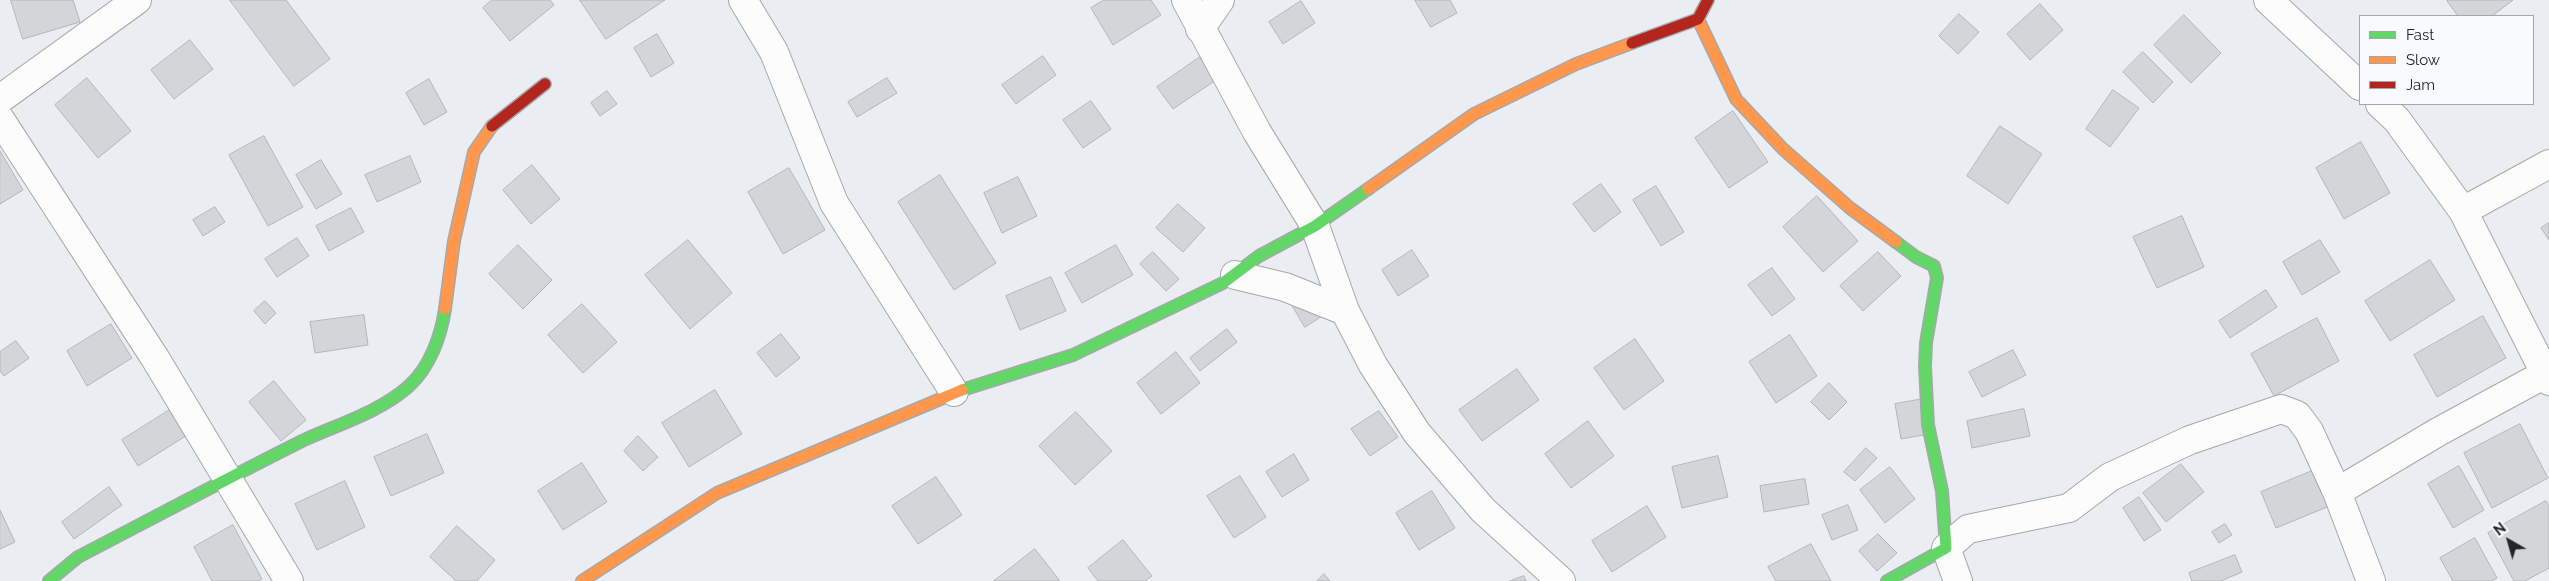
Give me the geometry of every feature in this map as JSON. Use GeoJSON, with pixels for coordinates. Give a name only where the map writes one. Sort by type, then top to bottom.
{"type":"FeatureCollection","features":[{"type":"Feature","properties":{"kind":"street"},"geometry":{"type":"LineString","coordinates":[[0,99],[137,0]]}},
{"type":"Feature","properties":{"kind":"street"},"geometry":{"type":"LineString","coordinates":[[743,0],[774,52],[834,203],[954,392]]}},
{"type":"Feature","properties":{"kind":"street"},"geometry":{"type":"LineString","coordinates":[[1186,0],[1257,132],[1315,226],[1346,311],[1373,365],[1417,433],[1483,510],[1561,581]]}},
{"type":"Feature","properties":{"kind":"street"},"geometry":{"type":"LineString","coordinates":[[1200,29],[1220,0]]}},
{"type":"Feature","properties":{"kind":"street"},"geometry":{"type":"LineString","coordinates":[[582,581],[717,494],[954,392],[1073,355],[1223,283],[1259,256],[1315,226],[1474,114],[1576,64],[1698,19],[1708,0]]}},
{"type":"Feature","properties":{"kind":"street"},"geometry":{"type":"LineString","coordinates":[[2268,0],[2359,85]]}},
{"type":"Feature","properties":{"kind":"street"},"geometry":{"type":"LineString","coordinates":[[1698,19],[1736,99],[1783,149],[1850,208],[1916,257],[1934,266],[1937,278],[1935,299],[1926,343],[1925,366],[1928,425],[1942,491],[1946,548],[1958,581]]}},
{"type":"Feature","properties":{"kind":"street"},"geometry":{"type":"LineString","coordinates":[[49,581],[78,557],[226,479],[307,439],[364,415],[409,386],[428,360],[442,331],[454,241],[474,152],[492,125],[545,84]]}},
{"type":"Feature","properties":{"kind":"street"},"geometry":{"type":"LineString","coordinates":[[2337,492],[2438,432],[2547,378],[2463,211],[2397,120],[2381,105]]}},
{"type":"Feature","properties":{"kind":"street"},"geometry":{"type":"LineString","coordinates":[[0,119],[155,358],[289,581]]}},
{"type":"Feature","properties":{"kind":"street"},"geometry":{"type":"LineString","coordinates":[[2463,211],[2549,164]]}},
{"type":"Feature","properties":{"kind":"street"},"geometry":{"type":"LineString","coordinates":[[1235,274],[1285,287],[1346,311]]}},
{"type":"Feature","properties":{"kind":"street"},"geometry":{"type":"LineString","coordinates":[[1887,581],[1946,548],[1968,529],[2069,508],[2110,477],[2163,452],[2190,440],[2282,409],[2298,415],[2309,430],[2337,492],[2371,581]]}},
{"type":"Feature","properties":{"kind":"building"},"geometry":{"type":"Polygon","coordinates":[[[11,0],[73,0],[80,22],[23,39],[11,0]]]}},
{"type":"Feature","properties":{"kind":"building"},"geometry":{"type":"Polygon","coordinates":[[[230,0],[286,0],[330,59],[294,86],[230,0]]]}},
{"type":"Feature","properties":{"kind":"building"},"geometry":{"type":"Polygon","coordinates":[[[492,0],[550,0],[554,5],[510,41],[483,8],[492,0]]]}},
{"type":"Feature","properties":{"kind":"building"},"geometry":{"type":"Polygon","coordinates":[[[580,0],[665,0],[606,39],[580,0]]]}},
{"type":"Feature","properties":{"kind":"building"},"geometry":{"type":"Polygon","coordinates":[[[1104,0],[1151,0],[1161,15],[1113,45],[1091,8],[1104,0]]]}},
{"type":"Feature","properties":{"kind":"building"},"geometry":{"type":"Polygon","coordinates":[[[1415,0],[1450,0],[1457,13],[1431,27],[1415,0]]]}},
{"type":"Feature","properties":{"kind":"building"},"geometry":{"type":"Polygon","coordinates":[[[2513,0],[2493,15],[2457,15],[2447,1],[2513,0]]]}},
{"type":"Feature","properties":{"kind":"building"},"geometry":{"type":"Polygon","coordinates":[[[1301,1],[1315,23],[1283,44],[1269,22],[1301,1]]]}},
{"type":"Feature","properties":{"kind":"building"},"geometry":{"type":"Polygon","coordinates":[[[2040,4],[2063,30],[2030,60],[2007,34],[2040,4]]]}},
{"type":"Feature","properties":{"kind":"building"},"geometry":{"type":"Polygon","coordinates":[[[1959,14],[1979,32],[1958,54],[1939,36],[1959,14]]]}},
{"type":"Feature","properties":{"kind":"building"},"geometry":{"type":"Polygon","coordinates":[[[2184,15],[2221,53],[2191,83],[2154,45],[2184,15]]]}},
{"type":"Feature","properties":{"kind":"building"},"geometry":{"type":"Polygon","coordinates":[[[657,34],[674,63],[651,77],[634,48],[657,34]]]}},
{"type":"Feature","properties":{"kind":"building"},"geometry":{"type":"Polygon","coordinates":[[[190,40],[213,69],[174,99],[151,70],[190,40]]]}},
{"type":"Feature","properties":{"kind":"building"},"geometry":{"type":"Polygon","coordinates":[[[2143,52],[2173,82],[2153,103],[2123,72],[2143,52]]]}},
{"type":"Feature","properties":{"kind":"building"},"geometry":{"type":"Polygon","coordinates":[[[1043,56],[1056,75],[1016,104],[1002,85],[1043,56]]]}},
{"type":"Feature","properties":{"kind":"building"},"geometry":{"type":"Polygon","coordinates":[[[1200,57],[1216,80],[1173,109],[1157,87],[1200,57]]]}},
{"type":"Feature","properties":{"kind":"building"},"geometry":{"type":"Polygon","coordinates":[[[87,78],[131,131],[98,158],[55,105],[87,78]]]}},
{"type":"Feature","properties":{"kind":"building"},"geometry":{"type":"Polygon","coordinates":[[[887,78],[897,93],[857,117],[848,102],[887,78]]]}},
{"type":"Feature","properties":{"kind":"building"},"geometry":{"type":"Polygon","coordinates":[[[429,79],[447,112],[424,125],[406,93],[429,79]]]}},
{"type":"Feature","properties":{"kind":"building"},"geometry":{"type":"Polygon","coordinates":[[[2113,90],[2139,108],[2110,147],[2086,129],[2113,90]]]}},
{"type":"Feature","properties":{"kind":"building"},"geometry":{"type":"Polygon","coordinates":[[[607,91],[617,104],[600,116],[591,103],[607,91]]]}},
{"type":"Feature","properties":{"kind":"building"},"geometry":{"type":"Polygon","coordinates":[[[1091,101],[1111,129],[1083,148],[1063,120],[1091,101]]]}},
{"type":"Feature","properties":{"kind":"building"},"geometry":{"type":"Polygon","coordinates":[[[1733,111],[1768,162],[1729,188],[1695,138],[1733,111]]]}},
{"type":"Feature","properties":{"kind":"building"},"geometry":{"type":"Polygon","coordinates":[[[2000,126],[2042,154],[2008,204],[1967,176],[2000,126]]]}},
{"type":"Feature","properties":{"kind":"building"},"geometry":{"type":"Polygon","coordinates":[[[264,136],[303,207],[268,226],[229,155],[264,136]]]}},
{"type":"Feature","properties":{"kind":"building"},"geometry":{"type":"Polygon","coordinates":[[[2361,142],[2390,193],[2344,219],[2316,168],[2361,142]]]}},
{"type":"Feature","properties":{"kind":"building"},"geometry":{"type":"Polygon","coordinates":[[[0,151],[23,190],[0,204],[0,151]]]}},
{"type":"Feature","properties":{"kind":"building"},"geometry":{"type":"Polygon","coordinates":[[[410,156],[421,182],[377,202],[365,175],[410,156]]]}},
{"type":"Feature","properties":{"kind":"building"},"geometry":{"type":"Polygon","coordinates":[[[321,160],[342,194],[316,209],[296,175],[321,160]]]}},
{"type":"Feature","properties":{"kind":"building"},"geometry":{"type":"Polygon","coordinates":[[[532,165],[560,199],[531,224],[503,190],[532,165]]]}},
{"type":"Feature","properties":{"kind":"building"},"geometry":{"type":"Polygon","coordinates":[[[789,168],[825,230],[783,254],[748,192],[789,168]]]}},
{"type":"Feature","properties":{"kind":"building"},"geometry":{"type":"Polygon","coordinates":[[[940,175],[996,263],[954,290],[898,202],[940,175]]]}},
{"type":"Feature","properties":{"kind":"building"},"geometry":{"type":"Polygon","coordinates":[[[1018,177],[1037,216],[1002,233],[984,193],[1018,177]]]}},
{"type":"Feature","properties":{"kind":"building"},"geometry":{"type":"Polygon","coordinates":[[[1601,184],[1621,212],[1594,232],[1573,204],[1601,184]]]}},
{"type":"Feature","properties":{"kind":"building"},"geometry":{"type":"Polygon","coordinates":[[[1656,186],[1684,232],[1661,246],[1633,200],[1656,186]]]}},
{"type":"Feature","properties":{"kind":"building"},"geometry":{"type":"Polygon","coordinates":[[[1817,196],[1858,241],[1823,272],[1783,227],[1817,196]]]}},
{"type":"Feature","properties":{"kind":"building"},"geometry":{"type":"Polygon","coordinates":[[[1178,204],[1205,228],[1183,252],[1156,228],[1178,204]]]}},
{"type":"Feature","properties":{"kind":"building"},"geometry":{"type":"Polygon","coordinates":[[[215,207],[225,222],[203,236],[193,220],[215,207]]]}},
{"type":"Feature","properties":{"kind":"building"},"geometry":{"type":"Polygon","coordinates":[[[351,208],[364,232],[329,251],[316,226],[351,208]]]}},
{"type":"Feature","properties":{"kind":"building"},"geometry":{"type":"Polygon","coordinates":[[[2182,216],[2204,267],[2157,288],[2133,237],[2182,216]]]}},
{"type":"Feature","properties":{"kind":"building"},"geometry":{"type":"Polygon","coordinates":[[[2549,223],[2549,240],[2541,228],[2549,223]]]}},
{"type":"Feature","properties":{"kind":"building"},"geometry":{"type":"Polygon","coordinates":[[[297,238],[309,256],[277,277],[265,259],[297,238]]]}},
{"type":"Feature","properties":{"kind":"building"},"geometry":{"type":"Polygon","coordinates":[[[688,240],[732,293],[690,329],[645,275],[688,240]]]}},
{"type":"Feature","properties":{"kind":"building"},"geometry":{"type":"Polygon","coordinates":[[[2320,240],[2340,272],[2302,295],[2283,262],[2320,240]]]}},
{"type":"Feature","properties":{"kind":"building"},"geometry":{"type":"Polygon","coordinates":[[[518,245],[552,280],[523,309],[489,274],[518,245]]]}},
{"type":"Feature","properties":{"kind":"building"},"geometry":{"type":"Polygon","coordinates":[[[1116,245],[1133,275],[1082,303],[1065,273],[1116,245]]]}},
{"type":"Feature","properties":{"kind":"building"},"geometry":{"type":"Polygon","coordinates":[[[1412,250],[1429,276],[1398,296],[1382,270],[1412,250]]]}},
{"type":"Feature","properties":{"kind":"building"},"geometry":{"type":"Polygon","coordinates":[[[1153,252],[1179,279],[1166,291],[1140,264],[1153,252]]]}},
{"type":"Feature","properties":{"kind":"building"},"geometry":{"type":"Polygon","coordinates":[[[1878,252],[1901,276],[1863,311],[1840,286],[1878,252]]]}},
{"type":"Feature","properties":{"kind":"building"},"geometry":{"type":"Polygon","coordinates":[[[2430,260],[2455,300],[2390,341],[2365,301],[2430,260]]]}},
{"type":"Feature","properties":{"kind":"building"},"geometry":{"type":"Polygon","coordinates":[[[1772,268],[1795,299],[1772,316],[1748,285],[1772,268]]]}},
{"type":"Feature","properties":{"kind":"building"},"geometry":{"type":"Polygon","coordinates":[[[1051,277],[1066,311],[1020,330],[1006,296],[1051,277]]]}},
{"type":"Feature","properties":{"kind":"building"},"geometry":{"type":"Polygon","coordinates":[[[2266,290],[2277,307],[2230,338],[2219,321],[2266,290]]]}},
{"type":"Feature","properties":{"kind":"building"},"geometry":{"type":"Polygon","coordinates":[[[1289,300],[1324,315],[1305,327],[1289,300]]]}},
{"type":"Feature","properties":{"kind":"building"},"geometry":{"type":"Polygon","coordinates":[[[265,301],[276,313],[265,324],[254,311],[265,301]]]}},
{"type":"Feature","properties":{"kind":"building"},"geometry":{"type":"Polygon","coordinates":[[[582,304],[617,342],[583,373],[548,335],[582,304]]]}},
{"type":"Feature","properties":{"kind":"building"},"geometry":{"type":"Polygon","coordinates":[[[364,315],[368,345],[315,353],[310,322],[364,315]]]}},
{"type":"Feature","properties":{"kind":"building"},"geometry":{"type":"Polygon","coordinates":[[[2483,316],[2506,358],[2437,397],[2414,355],[2483,316]]]}},
{"type":"Feature","properties":{"kind":"building"},"geometry":{"type":"Polygon","coordinates":[[[2317,318],[2339,361],[2274,396],[2251,354],[2317,318]]]}},
{"type":"Feature","properties":{"kind":"building"},"geometry":{"type":"Polygon","coordinates":[[[111,324],[132,358],[87,386],[67,351],[111,324]]]}},
{"type":"Feature","properties":{"kind":"building"},"geometry":{"type":"Polygon","coordinates":[[[1227,329],[1237,342],[1200,371],[1190,358],[1227,329]]]}},
{"type":"Feature","properties":{"kind":"building"},"geometry":{"type":"Polygon","coordinates":[[[781,334],[800,358],[776,377],[757,353],[781,334]]]}},
{"type":"Feature","properties":{"kind":"building"},"geometry":{"type":"Polygon","coordinates":[[[1790,335],[1817,376],[1776,403],[1749,362],[1790,335]]]}},
{"type":"Feature","properties":{"kind":"building"},"geometry":{"type":"Polygon","coordinates":[[[1635,339],[1664,381],[1624,410],[1594,368],[1635,339]]]}},
{"type":"Feature","properties":{"kind":"building"},"geometry":{"type":"Polygon","coordinates":[[[16,341],[29,358],[4,376],[0,371],[0,352],[16,341]]]}},
{"type":"Feature","properties":{"kind":"building"},"geometry":{"type":"Polygon","coordinates":[[[2013,350],[2026,375],[1982,397],[1969,372],[2013,350]]]}},
{"type":"Feature","properties":{"kind":"building"},"geometry":{"type":"Polygon","coordinates":[[[1176,352],[1200,383],[1161,414],[1137,383],[1176,352]]]}},
{"type":"Feature","properties":{"kind":"building"},"geometry":{"type":"Polygon","coordinates":[[[1517,369],[1539,400],[1482,441],[1459,410],[1517,369]]]}},
{"type":"Feature","properties":{"kind":"building"},"geometry":{"type":"Polygon","coordinates":[[[274,381],[306,420],[281,441],[249,402],[274,381]]]}},
{"type":"Feature","properties":{"kind":"building"},"geometry":{"type":"Polygon","coordinates":[[[1829,383],[1847,402],[1829,420],[1811,402],[1829,383]]]}},
{"type":"Feature","properties":{"kind":"building"},"geometry":{"type":"Polygon","coordinates":[[[715,390],[742,434],[689,467],[662,423],[715,390]]]}},
{"type":"Feature","properties":{"kind":"building"},"geometry":{"type":"Polygon","coordinates":[[[1929,398],[1935,433],[1901,439],[1895,404],[1929,398]]]}},
{"type":"Feature","properties":{"kind":"building"},"geometry":{"type":"Polygon","coordinates":[[[176,406],[192,432],[138,466],[122,440],[176,406]]]}},
{"type":"Feature","properties":{"kind":"building"},"geometry":{"type":"Polygon","coordinates":[[[2024,409],[2030,436],[1972,448],[1967,421],[2024,409]]]}},
{"type":"Feature","properties":{"kind":"building"},"geometry":{"type":"Polygon","coordinates":[[[1379,411],[1398,437],[1370,456],[1351,429],[1379,411]]]}},
{"type":"Feature","properties":{"kind":"building"},"geometry":{"type":"Polygon","coordinates":[[[1076,412],[1112,451],[1075,485],[1039,446],[1076,412]]]}},
{"type":"Feature","properties":{"kind":"building"},"geometry":{"type":"Polygon","coordinates":[[[1588,421],[1614,456],[1571,488],[1545,454],[1588,421]]]}},
{"type":"Feature","properties":{"kind":"building"},"geometry":{"type":"Polygon","coordinates":[[[2520,424],[2548,478],[2492,508],[2464,453],[2520,424]]]}},
{"type":"Feature","properties":{"kind":"building"},"geometry":{"type":"Polygon","coordinates":[[[427,434],[444,473],[391,496],[374,457],[427,434]]]}},
{"type":"Feature","properties":{"kind":"building"},"geometry":{"type":"Polygon","coordinates":[[[638,436],[658,457],[643,471],[624,451],[638,436]]]}},
{"type":"Feature","properties":{"kind":"building"},"geometry":{"type":"Polygon","coordinates":[[[1866,448],[1877,458],[1855,481],[1844,472],[1866,448]]]}},
{"type":"Feature","properties":{"kind":"building"},"geometry":{"type":"Polygon","coordinates":[[[1294,454],[1309,480],[1282,497],[1266,472],[1294,454]]]}},
{"type":"Feature","properties":{"kind":"building"},"geometry":{"type":"Polygon","coordinates":[[[1718,456],[1728,497],[1682,508],[1672,467],[1718,456]]]}},
{"type":"Feature","properties":{"kind":"building"},"geometry":{"type":"Polygon","coordinates":[[[582,463],[607,502],[563,530],[538,491],[582,463]]]}},
{"type":"Feature","properties":{"kind":"building"},"geometry":{"type":"Polygon","coordinates":[[[2181,464],[2204,492],[2166,522],[2143,493],[2181,464]]]}},
{"type":"Feature","properties":{"kind":"building"},"geometry":{"type":"Polygon","coordinates":[[[2459,466],[2484,510],[2453,528],[2428,484],[2459,466]]]}},
{"type":"Feature","properties":{"kind":"building"},"geometry":{"type":"Polygon","coordinates":[[[1890,467],[1915,499],[1885,523],[1860,490],[1890,467]]]}},
{"type":"Feature","properties":{"kind":"building"},"geometry":{"type":"Polygon","coordinates":[[[2317,469],[2332,505],[2276,528],[2261,492],[2317,469]]]}},
{"type":"Feature","properties":{"kind":"building"},"geometry":{"type":"Polygon","coordinates":[[[1240,476],[1266,517],[1234,538],[1207,496],[1240,476]]]}},
{"type":"Feature","properties":{"kind":"building"},"geometry":{"type":"Polygon","coordinates":[[[936,477],[962,515],[918,544],[892,506],[936,477]]]}},
{"type":"Feature","properties":{"kind":"building"},"geometry":{"type":"Polygon","coordinates":[[[1805,479],[1809,504],[1764,512],[1760,486],[1805,479]]]}},
{"type":"Feature","properties":{"kind":"building"},"geometry":{"type":"Polygon","coordinates":[[[345,481],[365,527],[317,550],[295,504],[345,481]]]}},
{"type":"Feature","properties":{"kind":"building"},"geometry":{"type":"Polygon","coordinates":[[[109,487],[122,505],[74,539],[62,522],[109,487]]]}},
{"type":"Feature","properties":{"kind":"building"},"geometry":{"type":"Polygon","coordinates":[[[1432,491],[1455,528],[1419,550],[1396,513],[1432,491]]]}},
{"type":"Feature","properties":{"kind":"building"},"geometry":{"type":"Polygon","coordinates":[[[2139,497],[2161,530],[2144,541],[2123,508],[2139,497]]]}},
{"type":"Feature","properties":{"kind":"building"},"geometry":{"type":"Polygon","coordinates":[[[2546,501],[2549,506],[2549,568],[2525,581],[2514,581],[2488,533],[2546,501]]]}},
{"type":"Feature","properties":{"kind":"building"},"geometry":{"type":"Polygon","coordinates":[[[1848,505],[1858,530],[1832,540],[1822,515],[1848,505]]]}},
{"type":"Feature","properties":{"kind":"building"},"geometry":{"type":"Polygon","coordinates":[[[1647,506],[1666,537],[1612,572],[1592,541],[1647,506]]]}},
{"type":"Feature","properties":{"kind":"building"},"geometry":{"type":"Polygon","coordinates":[[[0,510],[15,542],[0,549],[0,510]]]}},
{"type":"Feature","properties":{"kind":"building"},"geometry":{"type":"Polygon","coordinates":[[[2225,524],[2232,535],[2219,543],[2212,532],[2225,524]]]}},
{"type":"Feature","properties":{"kind":"building"},"geometry":{"type":"Polygon","coordinates":[[[233,525],[262,579],[258,581],[212,581],[194,547],[233,525]]]}},
{"type":"Feature","properties":{"kind":"building"},"geometry":{"type":"Polygon","coordinates":[[[457,526],[495,560],[477,581],[456,581],[430,557],[457,526]]]}},
{"type":"Feature","properties":{"kind":"building"},"geometry":{"type":"Polygon","coordinates":[[[1878,534],[1897,553],[1877,571],[1859,551],[1878,534]]]}},
{"type":"Feature","properties":{"kind":"building"},"geometry":{"type":"Polygon","coordinates":[[[2475,538],[2497,578],[2491,581],[2453,581],[2440,558],[2475,538]]]}},
{"type":"Feature","properties":{"kind":"building"},"geometry":{"type":"Polygon","coordinates":[[[1123,540],[1152,576],[1145,581],[1098,581],[1088,568],[1123,540]]]}},
{"type":"Feature","properties":{"kind":"building"},"geometry":{"type":"Polygon","coordinates":[[[1811,544],[1831,581],[1776,581],[1768,567],[1811,544]]]}},
{"type":"Feature","properties":{"kind":"building"},"geometry":{"type":"Polygon","coordinates":[[[1035,549],[1060,581],[994,581],[1035,549]]]}},
{"type":"Feature","properties":{"kind":"building"},"geometry":{"type":"Polygon","coordinates":[[[2235,555],[2242,572],[2221,581],[2192,581],[2189,573],[2235,555]]]}},
{"type":"Feature","properties":{"kind":"building"},"geometry":{"type":"Polygon","coordinates":[[[1324,574],[1330,581],[1317,581],[1324,574]]]}},
{"type":"Feature","properties":{"kind":"building"},"geometry":{"type":"Polygon","coordinates":[[[1524,576],[1526,581],[1510,581],[1524,576]]]}},
{"type":"Feature","properties":{"kind":"traffic: fast"},"geometry":{"type":"LineString","coordinates":[[962,390],[1073,355],[1223,283],[1259,256],[1315,226],[1368,189]]}},
{"type":"Feature","properties":{"kind":"traffic: fast"},"geometry":{"type":"LineString","coordinates":[[1887,581],[1946,548],[1942,491],[1928,425],[1925,366],[1926,343],[1937,278],[1934,266],[1916,257],[1896,242]]}},
{"type":"Feature","properties":{"kind":"traffic: fast"},"geometry":{"type":"LineString","coordinates":[[49,581],[78,557],[276,454],[359,417],[398,395],[409,386],[429,360],[441,330],[445,309]]}},
{"type":"Feature","properties":{"kind":"traffic: slow"},"geometry":{"type":"LineString","coordinates":[[1698,19],[1736,99],[1783,149],[1850,208],[1896,242]]}},
{"type":"Feature","properties":{"kind":"traffic: slow"},"geometry":{"type":"LineString","coordinates":[[1368,189],[1474,114],[1576,64],[1632,43]]}},
{"type":"Feature","properties":{"kind":"traffic: slow"},"geometry":{"type":"LineString","coordinates":[[445,309],[454,241],[474,152],[492,126]]}},
{"type":"Feature","properties":{"kind":"traffic: slow"},"geometry":{"type":"LineString","coordinates":[[582,581],[717,493],[962,390]]}},
{"type":"Feature","properties":{"kind":"traffic: jam"},"geometry":{"type":"LineString","coordinates":[[1632,43],[1698,19],[1708,0]]}},
{"type":"Feature","properties":{"kind":"traffic: jam"},"geometry":{"type":"LineString","coordinates":[[492,126],[545,84]]}}]}
